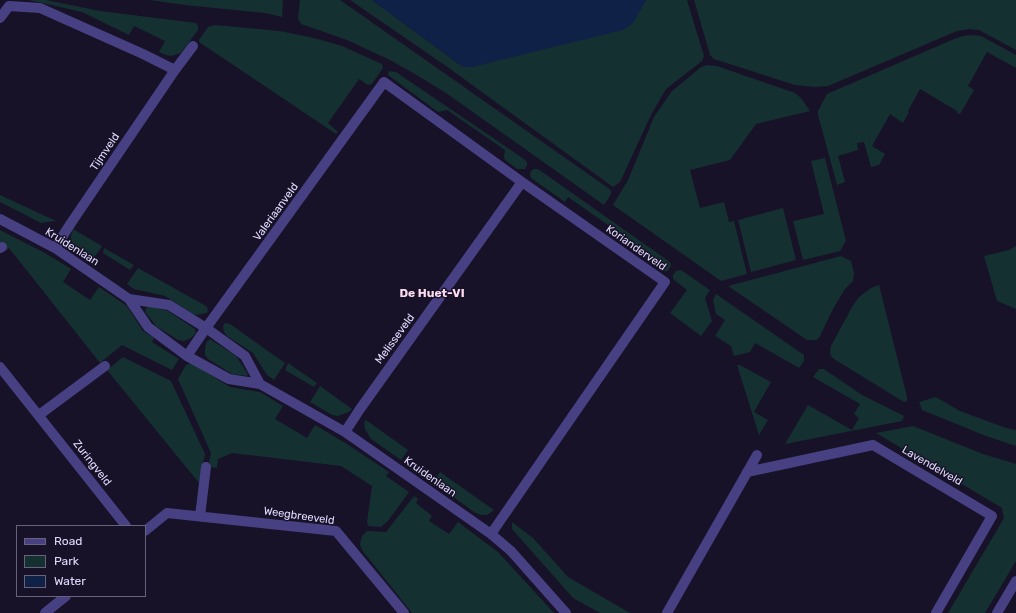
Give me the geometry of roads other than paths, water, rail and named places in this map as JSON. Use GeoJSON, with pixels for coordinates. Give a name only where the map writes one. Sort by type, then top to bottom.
{"type":"FeatureCollection","features":[{"type":"Feature","properties":{"kind":"street"},"geometry":{"type":"LineString","coordinates":[[0,18],[9,6],[40,8],[144,54],[175,70]]}},
{"type":"Feature","properties":{"kind":"street","name":"Tijmveld"},"geometry":{"type":"LineString","coordinates":[[55,248],[175,70],[193,46]]}},
{"type":"Feature","properties":{"kind":"street","name":"Korianderveld"},"geometry":{"type":"LineString","coordinates":[[384,82],[522,182],[665,282],[491,534]]}},
{"type":"Feature","properties":{"kind":"street","name":"Valeriaanveld"},"geometry":{"type":"LineString","coordinates":[[187,356],[384,82]]}},
{"type":"Feature","properties":{"kind":"street","name":"Melisseveld"},"geometry":{"type":"LineString","coordinates":[[346,432],[360,409],[522,182]]}},
{"type":"Feature","properties":{"kind":"street","name":"Kruidenlaan"},"geometry":{"type":"LineString","coordinates":[[0,219],[55,248],[129,299],[148,327],[187,356],[229,379],[260,384],[346,432],[491,534],[511,551],[566,613]]}},
{"type":"Feature","properties":{"kind":"street","name":"Kruidenlaan"},"geometry":{"type":"LineString","coordinates":[[129,299],[169,305],[206,328],[245,356],[260,384]]}},
{"type":"Feature","properties":{"kind":"street"},"geometry":{"type":"LineString","coordinates":[[39,415],[105,366]]}},
{"type":"Feature","properties":{"kind":"street","name":"Zuringveld"},"geometry":{"type":"LineString","coordinates":[[0,367],[125,525]]}},
{"type":"Feature","properties":{"kind":"street","name":"Lavendelveld"},"geometry":{"type":"LineString","coordinates":[[747,472],[873,445],[992,516],[936,613]]}},
{"type":"Feature","properties":{"kind":"street"},"geometry":{"type":"LineString","coordinates":[[667,613],[758,455]]}},
{"type":"Feature","properties":{"kind":"street"},"geometry":{"type":"LineString","coordinates":[[200,516],[206,467]]}},
{"type":"Feature","properties":{"kind":"street","name":"Weegbreeveld"},"geometry":{"type":"LineString","coordinates":[[146,530],[167,513],[336,531],[404,613]]}},
{"type":"Feature","properties":{"kind":"street"},"geometry":{"type":"LineString","coordinates":[[997,613],[1016,581]]}},
{"type":"Feature","properties":{"kind":"street"},"geometry":{"type":"LineString","coordinates":[[45,613],[65,597]]}},
{"type":"Feature","properties":{"kind":"water"},"geometry":{"type":"Polygon","coordinates":[[[372,0],[646,0],[633,23],[623,30],[472,67],[463,67],[372,0]]]}},
{"type":"Feature","properties":{"kind":"district","name":"De Huet-VI"},"geometry":{"type":"Point","coordinates":[432,294]}}]}
